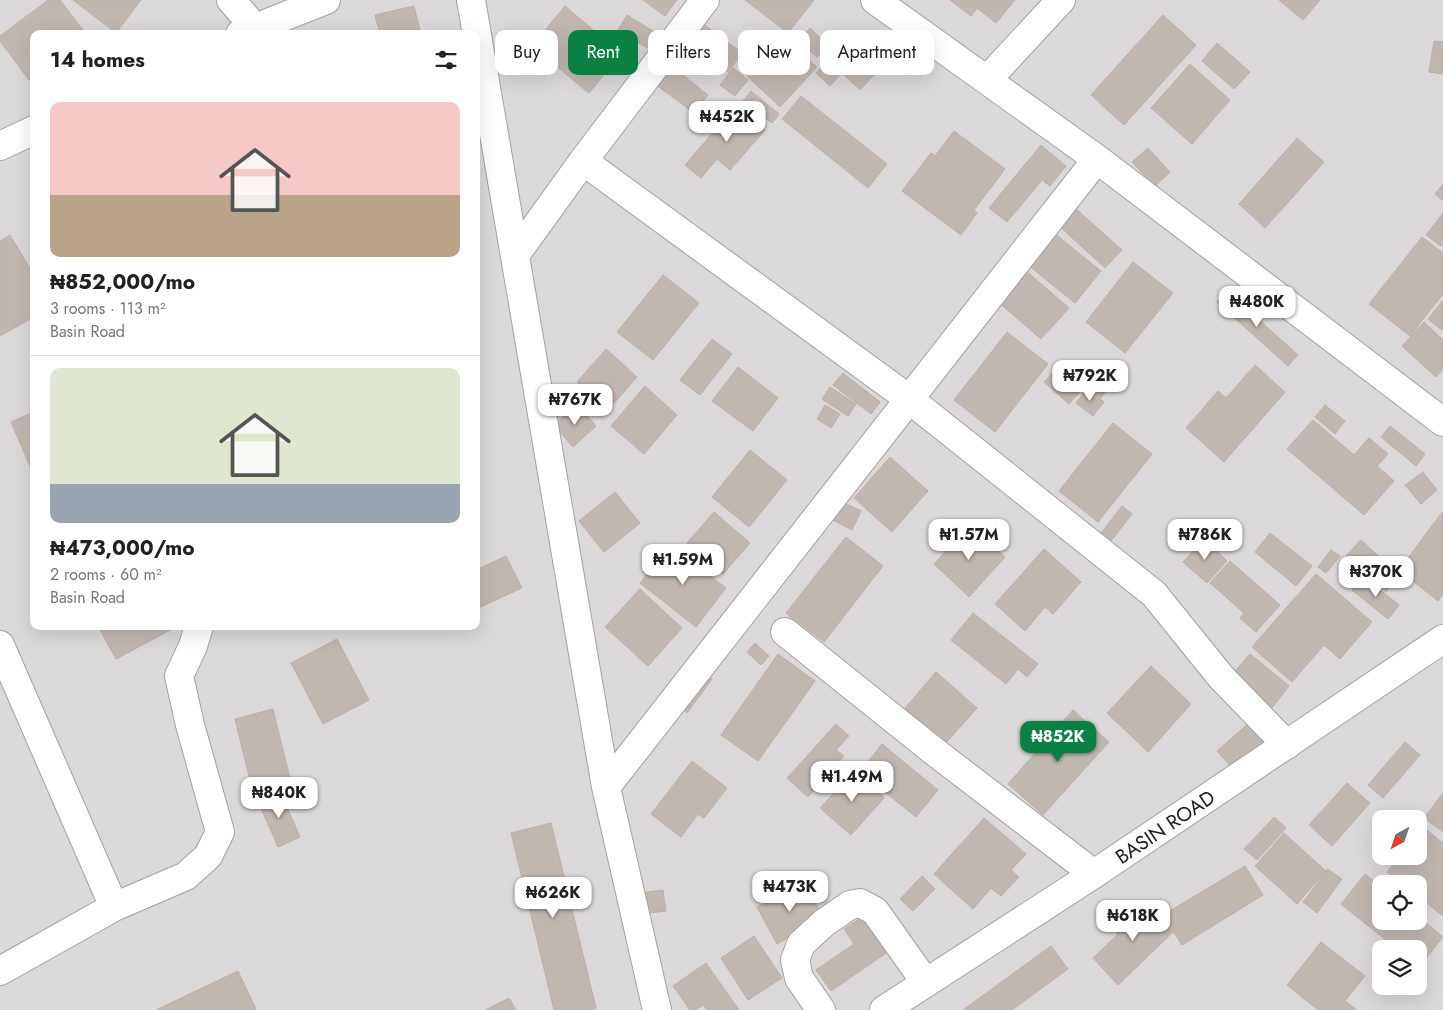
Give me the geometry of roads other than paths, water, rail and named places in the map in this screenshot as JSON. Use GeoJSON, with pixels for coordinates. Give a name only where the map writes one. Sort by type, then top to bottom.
{"type":"FeatureCollection","features":[{"type":"Feature","properties":{"kind":"street"},"geometry":{"type":"LineString","coordinates":[[232,0],[247,30],[326,0]]}},
{"type":"Feature","properties":{"kind":"street"},"geometry":{"type":"LineString","coordinates":[[471,0],[476,30]]}},
{"type":"Feature","properties":{"kind":"street"},"geometry":{"type":"LineString","coordinates":[[516,254],[583,161],[705,0]]}},
{"type":"Feature","properties":{"kind":"street"},"geometry":{"type":"LineString","coordinates":[[875,0],[1097,159],[1443,422]]}},
{"type":"Feature","properties":{"kind":"street"},"geometry":{"type":"LineString","coordinates":[[987,80],[1061,0]]}},
{"type":"Feature","properties":{"kind":"street"},"geometry":{"type":"LineString","coordinates":[[480,51],[606,787],[657,1010]]}},
{"type":"Feature","properties":{"kind":"street"},"geometry":{"type":"LineString","coordinates":[[606,787],[1097,159]]}},
{"type":"Feature","properties":{"kind":"street"},"geometry":{"type":"LineString","coordinates":[[583,161],[909,399],[1154,594],[1221,677],[1287,745]]}},
{"type":"Feature","properties":{"kind":"street"},"geometry":{"type":"LineString","coordinates":[[0,971],[114,907],[186,876],[208,856],[220,832],[190,725],[179,676],[193,646],[198,630]]}},
{"type":"Feature","properties":{"kind":"street"},"geometry":{"type":"LineString","coordinates":[[785,632],[935,752],[1094,874]]}},
{"type":"Feature","properties":{"kind":"street","name":"BASIN ROAD"},"geometry":{"type":"LineString","coordinates":[[884,1010],[1094,874],[1443,639]]}},
{"type":"Feature","properties":{"kind":"street"},"geometry":{"type":"LineString","coordinates":[[0,644],[114,907]]}},
{"type":"Feature","properties":{"kind":"street"},"geometry":{"type":"LineString","coordinates":[[820,1010],[799,978],[795,960],[801,944],[824,923],[850,905],[860,903],[875,911],[926,983]]}}]}
